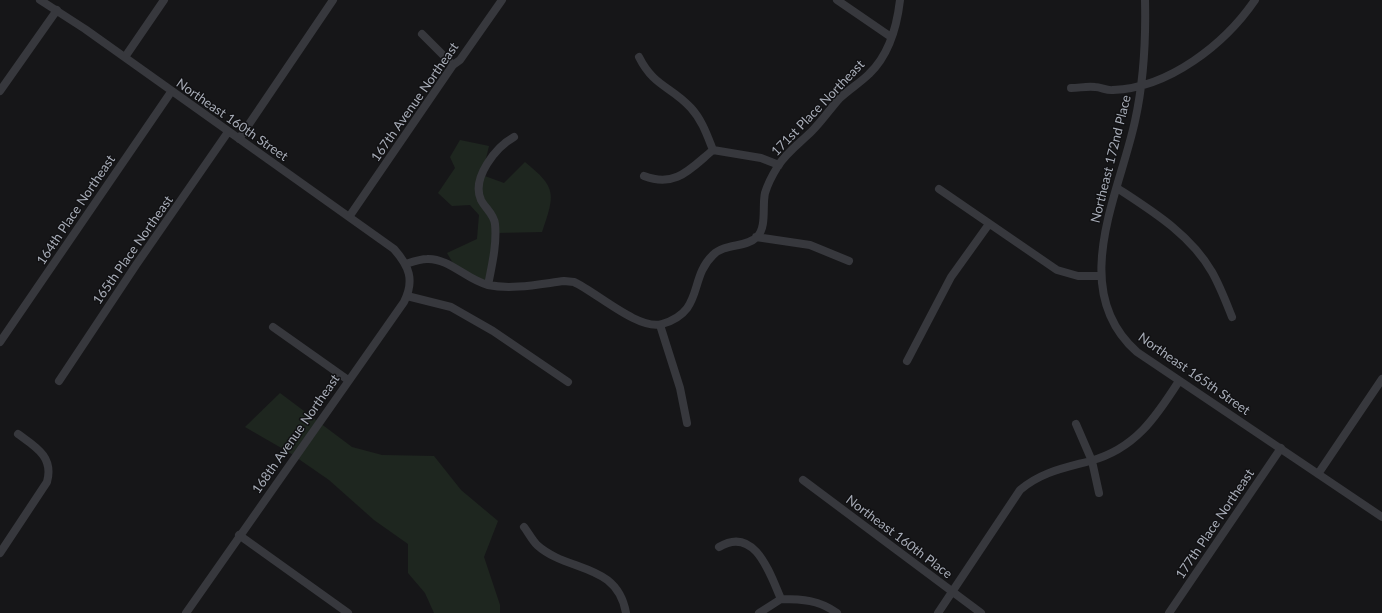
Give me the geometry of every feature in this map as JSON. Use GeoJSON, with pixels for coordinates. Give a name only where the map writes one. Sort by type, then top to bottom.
{"type":"FeatureCollection","features":[{"type":"Feature","properties":{"kind":"street","name":"Northeast 160th Street"},"geometry":{"type":"LineString","coordinates":[[40,0],[125,58],[394,249],[406,264]]}},
{"type":"Feature","properties":{"kind":"street"},"geometry":{"type":"LineString","coordinates":[[125,58],[164,0]]}},
{"type":"Feature","properties":{"kind":"street"},"geometry":{"type":"LineString","coordinates":[[239,139],[333,0]]}},
{"type":"Feature","properties":{"kind":"street","name":"167th Avenue Northeast"},"geometry":{"type":"LineString","coordinates":[[349,217],[453,65],[460,60],[502,0]]}},
{"type":"Feature","properties":{"kind":"street"},"geometry":{"type":"LineString","coordinates":[[836,0],[891,37]]}},
{"type":"Feature","properties":{"kind":"street","name":"171st Place Northeast"},"geometry":{"type":"LineString","coordinates":[[756,237],[761,231],[768,185],[779,165],[816,127],[840,98],[870,73],[884,54],[898,15],[900,0]]}},
{"type":"Feature","properties":{"kind":"street","name":"Northeast 172nd Place"},"geometry":{"type":"LineString","coordinates":[[1100,276],[1106,226],[1132,135],[1142,86],[1145,42],[1145,0]]}},
{"type":"Feature","properties":{"kind":"street"},"geometry":{"type":"LineString","coordinates":[[1071,88],[1096,87],[1112,91],[1142,86],[1174,72],[1220,41],[1244,16],[1255,0]]}},
{"type":"Feature","properties":{"kind":"street"},"geometry":{"type":"LineString","coordinates":[[0,91],[56,10]]}},
{"type":"Feature","properties":{"kind":"street"},"geometry":{"type":"LineString","coordinates":[[422,34],[453,65]]}},
{"type":"Feature","properties":{"kind":"street"},"geometry":{"type":"LineString","coordinates":[[639,57],[653,79],[680,97],[692,109],[701,122],[713,150]]}},
{"type":"Feature","properties":{"kind":"street","name":"164th Place Northeast"},"geometry":{"type":"LineString","coordinates":[[0,342],[171,92]]}},
{"type":"Feature","properties":{"kind":"street","name":"165th Place Northeast"},"geometry":{"type":"LineString","coordinates":[[59,381],[136,265],[228,132]]}},
{"type":"Feature","properties":{"kind":"street"},"geometry":{"type":"LineString","coordinates":[[488,285],[494,252],[495,223],[493,216],[482,201],[478,190],[480,179],[488,164],[504,142],[514,137]]}},
{"type":"Feature","properties":{"kind":"street"},"geometry":{"type":"LineString","coordinates":[[713,150],[761,158],[779,165]]}},
{"type":"Feature","properties":{"kind":"street"},"geometry":{"type":"LineString","coordinates":[[644,176],[656,180],[667,181],[675,178],[692,168],[713,150]]}},
{"type":"Feature","properties":{"kind":"street"},"geometry":{"type":"LineString","coordinates":[[1117,188],[1151,210],[1182,235],[1197,250],[1212,272],[1232,317]]}},
{"type":"Feature","properties":{"kind":"street"},"geometry":{"type":"LineString","coordinates":[[939,189],[1057,270],[1078,276],[1100,276]]}},
{"type":"Feature","properties":{"kind":"street"},"geometry":{"type":"LineString","coordinates":[[907,361],[951,277],[989,224]]}},
{"type":"Feature","properties":{"kind":"street"},"geometry":{"type":"LineString","coordinates":[[406,264],[426,259],[435,260],[447,264],[475,281],[488,285],[504,286],[564,281],[574,282],[644,323],[660,325],[678,319],[685,312],[692,301],[706,263],[713,255],[721,249],[748,242],[756,237],[810,245],[848,261]]}},
{"type":"Feature","properties":{"kind":"street","name":"168th Avenue Northeast"},"geometry":{"type":"LineString","coordinates":[[186,613],[407,296],[410,276],[406,264]]}},
{"type":"Feature","properties":{"kind":"street","name":"Northeast 165th Street"},"geometry":{"type":"LineString","coordinates":[[1100,276],[1109,313],[1117,329],[1136,351],[1382,517]]}},
{"type":"Feature","properties":{"kind":"street"},"geometry":{"type":"LineString","coordinates":[[407,296],[451,307],[493,331],[568,382]]}},
{"type":"Feature","properties":{"kind":"street"},"geometry":{"type":"LineString","coordinates":[[660,325],[680,388],[687,423]]}},
{"type":"Feature","properties":{"kind":"street"},"geometry":{"type":"LineString","coordinates":[[273,327],[348,380]]}},
{"type":"Feature","properties":{"kind":"street"},"geometry":{"type":"LineString","coordinates":[[1318,474],[1382,379]]}},
{"type":"Feature","properties":{"kind":"street"},"geometry":{"type":"LineString","coordinates":[[938,613],[1020,490],[1039,476],[1067,466],[1092,461],[1116,451],[1140,433],[1156,417],[1180,381]]}},
{"type":"Feature","properties":{"kind":"street"},"geometry":{"type":"LineString","coordinates":[[1076,424],[1092,461],[1099,493]]}},
{"type":"Feature","properties":{"kind":"street"},"geometry":{"type":"LineString","coordinates":[[0,553],[48,482],[50,467],[45,457],[36,447],[18,434]]}},
{"type":"Feature","properties":{"kind":"street","name":"177th Place Northeast"},"geometry":{"type":"LineString","coordinates":[[1169,613],[1281,448]]}},
{"type":"Feature","properties":{"kind":"street","name":"Northeast 160th Place"},"geometry":{"type":"LineString","coordinates":[[803,480],[981,613]]}},
{"type":"Feature","properties":{"kind":"street"},"geometry":{"type":"LineString","coordinates":[[524,527],[537,545],[576,566],[591,570],[612,583],[620,594],[626,610]]}},
{"type":"Feature","properties":{"kind":"street"},"geometry":{"type":"LineString","coordinates":[[239,536],[348,613]]}},
{"type":"Feature","properties":{"kind":"street"},"geometry":{"type":"LineString","coordinates":[[719,548],[728,542],[737,542],[747,545],[757,552],[765,562],[781,599]]}},
{"type":"Feature","properties":{"kind":"street"},"geometry":{"type":"LineString","coordinates":[[759,613],[781,599],[805,599],[816,601],[828,606],[837,613]]}},
{"type":"Feature","properties":{"kind":"shaded area"},"geometry":{"type":"Polygon","coordinates":[[[460,140],[489,146],[482,175],[504,183],[525,162],[543,179],[550,192],[551,200],[542,232],[495,233],[488,285],[457,270],[447,253],[477,239],[479,215],[470,205],[452,206],[438,193],[455,168],[450,157],[460,140]]]}},
{"type":"Feature","properties":{"kind":"shaded area"},"geometry":{"type":"Polygon","coordinates":[[[280,393],[352,447],[382,455],[434,456],[461,490],[498,521],[484,557],[500,605],[500,613],[434,613],[425,593],[408,573],[408,544],[374,520],[329,480],[290,453],[245,427],[280,393]]]}}]}
